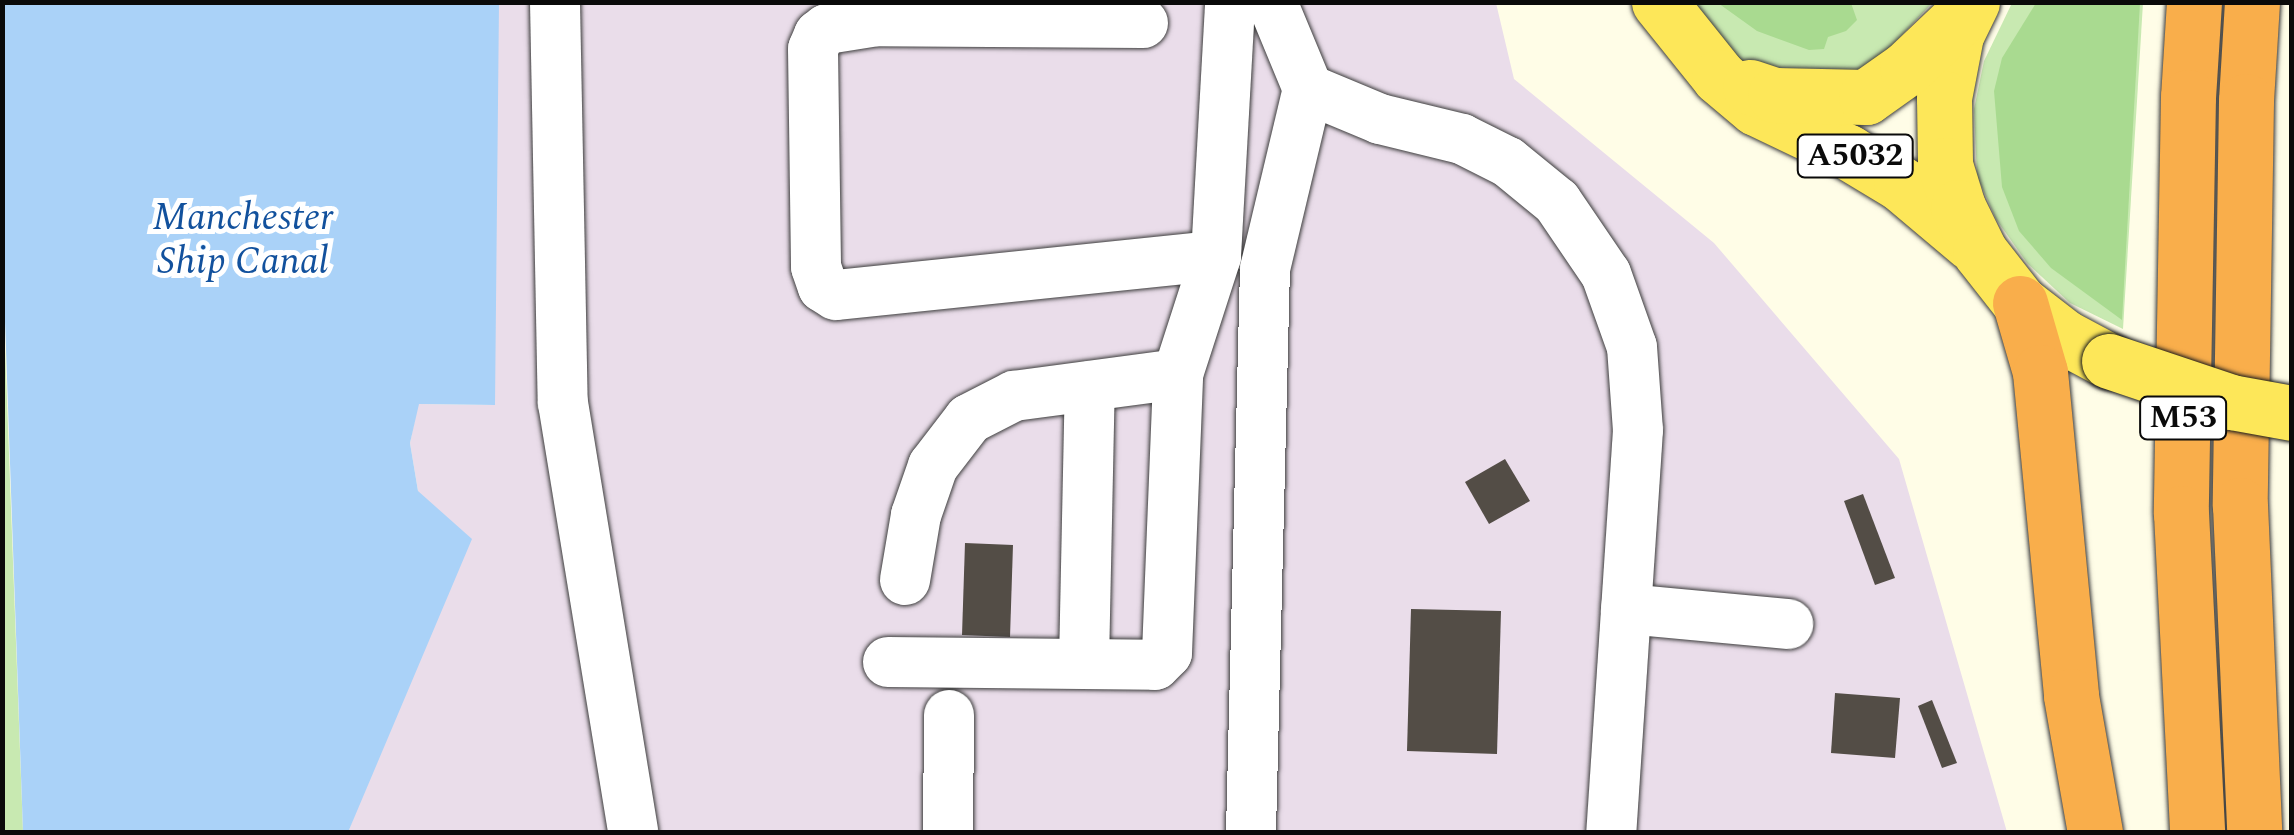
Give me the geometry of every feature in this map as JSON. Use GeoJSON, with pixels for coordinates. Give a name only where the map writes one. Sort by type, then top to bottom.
{"type":"FeatureCollection","features":[{"type":"Feature","properties":{"kind":"highway","name":"M53"},"geometry":{"type":"LineString","coordinates":[[2194,2],[2181,514],[2197,832]]}},
{"type":"Feature","properties":{"kind":"highway","name":"M53"},"geometry":{"type":"LineString","coordinates":[[2252,2],[2246,101],[2240,505],[2254,832]]}},
{"type":"Feature","properties":{"kind":"highway"},"geometry":{"type":"LineString","coordinates":[[2020,303],[2040,372],[2071,696],[2095,832]]}},
{"type":"Feature","properties":{"kind":"main road","name":"A5032"},"geometry":{"type":"LineString","coordinates":[[1659,2],[1719,77],[1756,108],[1848,152],[1901,184],[1980,252],[2020,303],[2064,337],[2109,362],[2214,396],[2292,413]]}},
{"type":"Feature","properties":{"kind":"main road","name":"A5032"},"geometry":{"type":"LineString","coordinates":[[1719,77],[1775,95],[1866,97],[1907,68],[1971,6]]}},
{"type":"Feature","properties":{"kind":"main road","name":"A5032"},"geometry":{"type":"LineString","coordinates":[[1971,6],[1956,35],[1944,98],[1944,165],[1958,207],[1980,252]]}},
{"type":"Feature","properties":{"kind":"street"},"geometry":{"type":"LineString","coordinates":[[556,2],[563,403],[633,832]]}},
{"type":"Feature","properties":{"kind":"street"},"geometry":{"type":"LineString","coordinates":[[888,662],[1155,666],[1167,654],[1178,374],[1216,256],[1230,2]]}},
{"type":"Feature","properties":{"kind":"street"},"geometry":{"type":"LineString","coordinates":[[1251,832],[1265,269],[1308,89],[1272,2]]}},
{"type":"Feature","properties":{"kind":"street"},"geometry":{"type":"LineString","coordinates":[[1144,23],[878,22],[847,24],[818,35],[814,49],[816,266],[823,287],[836,295],[1216,256]]}},
{"type":"Feature","properties":{"kind":"street"},"geometry":{"type":"LineString","coordinates":[[1308,89],[1380,119],[1462,139],[1508,162],[1557,202],[1606,274],[1632,347],[1638,430],[1611,832]]}},
{"type":"Feature","properties":{"kind":"street"},"geometry":{"type":"LineString","coordinates":[[905,580],[916,515],[933,466],[969,419],[1014,396],[1178,374]]}},
{"type":"Feature","properties":{"kind":"street"},"geometry":{"type":"LineString","coordinates":[[1084,663],[1090,386]]}},
{"type":"Feature","properties":{"kind":"street"},"geometry":{"type":"LineString","coordinates":[[1626,608],[1788,624]]}},
{"type":"Feature","properties":{"kind":"street"},"geometry":{"type":"LineString","coordinates":[[948,832],[949,715]]}},
{"type":"Feature","properties":{"kind":"shaded area"},"geometry":{"type":"Polygon","coordinates":[[[498,2],[1496,3],[1514,79],[1714,243],[1899,459],[2007,832],[348,832],[390,726],[418,491],[410,443],[418,404],[494,405],[498,2]]]}},
{"type":"Feature","properties":{"kind":"green space"},"geometry":{"type":"Polygon","coordinates":[[[1685,3],[1932,3],[1886,52],[1852,78],[1752,69],[1722,47],[1685,3]]]}},
{"type":"Feature","properties":{"kind":"green space"},"geometry":{"type":"Polygon","coordinates":[[[1718,3],[1851,3],[1857,20],[1846,31],[1828,37],[1824,49],[1809,50],[1757,31],[1718,3]]]}},
{"type":"Feature","properties":{"kind":"green space"},"geometry":{"type":"Polygon","coordinates":[[[2012,3],[2143,3],[2123,329],[2070,303],[2027,263],[1996,219],[1977,176],[1974,109],[1984,61],[2012,3]]]}},
{"type":"Feature","properties":{"kind":"green space"},"geometry":{"type":"Polygon","coordinates":[[[2036,3],[2140,3],[2122,320],[2051,268],[2019,231],[2002,187],[1994,91],[2002,58],[2036,3]]]}},
{"type":"Feature","properties":{"kind":"green space"},"geometry":{"type":"Polygon","coordinates":[[[2,265],[23,832],[2,832],[2,265]]]}},
{"type":"Feature","properties":{"kind":"water","name":"Manchester Ship Canal"},"geometry":{"type":"Polygon","coordinates":[[[2,3],[499,3],[495,405],[419,404],[410,443],[418,491],[472,539],[349,830],[23,832],[3,265],[2,3]]]}},
{"type":"Feature","properties":{"kind":"building"},"geometry":{"type":"Polygon","coordinates":[[[1505,459],[1530,501],[1489,524],[1465,482],[1505,459]]]}},
{"type":"Feature","properties":{"kind":"building"},"geometry":{"type":"Polygon","coordinates":[[[1863,494],[1895,578],[1875,585],[1844,501],[1863,494]]]}},
{"type":"Feature","properties":{"kind":"building"},"geometry":{"type":"Polygon","coordinates":[[[965,543],[1013,545],[1010,637],[962,635],[965,543]]]}},
{"type":"Feature","properties":{"kind":"building"},"geometry":{"type":"Polygon","coordinates":[[[1411,609],[1501,611],[1497,754],[1407,751],[1411,609]]]}},
{"type":"Feature","properties":{"kind":"building"},"geometry":{"type":"Polygon","coordinates":[[[1835,693],[1900,698],[1895,758],[1831,753],[1835,693]]]}},
{"type":"Feature","properties":{"kind":"building"},"geometry":{"type":"Polygon","coordinates":[[[1932,700],[1957,763],[1942,768],[1918,706],[1932,700]]]}}]}
